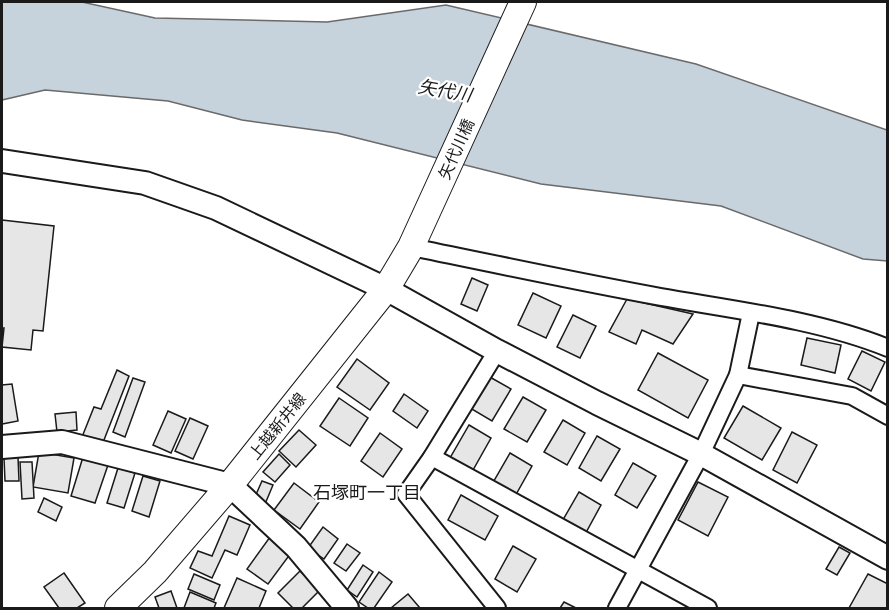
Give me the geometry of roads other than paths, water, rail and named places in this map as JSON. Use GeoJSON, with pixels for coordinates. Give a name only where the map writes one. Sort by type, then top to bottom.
{"type":"FeatureCollection","features":[{"type":"Feature","properties":{"kind":"main road","name":"矢代川橋"},"geometry":{"type":"LineString","coordinates":[[415,239],[523,2]]}},
{"type":"Feature","properties":{"kind":"main road","name":"上越新井線"},"geometry":{"type":"LineString","coordinates":[[118,609],[155,572],[230,485],[386,289],[415,239]]}},
{"type":"Feature","properties":{"kind":"street"},"geometry":{"type":"LineString","coordinates":[[2,161],[145,183],[216,208],[386,289],[497,351],[701,454],[888,558]]}},
{"type":"Feature","properties":{"kind":"street"},"geometry":{"type":"LineString","coordinates":[[415,239],[595,285],[750,313],[862,338],[888,348]]}},
{"type":"Feature","properties":{"kind":"street"},"geometry":{"type":"LineString","coordinates":[[617,609],[701,454],[738,375],[750,313]]}},
{"type":"Feature","properties":{"kind":"street"},"geometry":{"type":"LineString","coordinates":[[497,351],[432,457],[406,494],[497,609]]}},
{"type":"Feature","properties":{"kind":"street"},"geometry":{"type":"LineString","coordinates":[[738,375],[852,396],[888,416]]}},
{"type":"Feature","properties":{"kind":"street"},"geometry":{"type":"LineString","coordinates":[[2,447],[62,442],[230,485],[296,547],[347,609]]}},
{"type":"Feature","properties":{"kind":"street"},"geometry":{"type":"LineString","coordinates":[[432,457],[708,609]]}},
{"type":"Feature","properties":{"kind":"water","name":"矢代川"},"geometry":{"type":"Polygon","coordinates":[[[2,2],[82,2],[155,18],[327,22],[446,5],[696,64],[887,130],[887,261],[863,259],[721,206],[541,184],[337,133],[242,120],[168,101],[45,90],[2,100],[2,2]]]}},
{"type":"Feature","properties":{"kind":"district","name":"石塚町一丁目"},"geometry":{"type":"Point","coordinates":[367,492]}}]}
